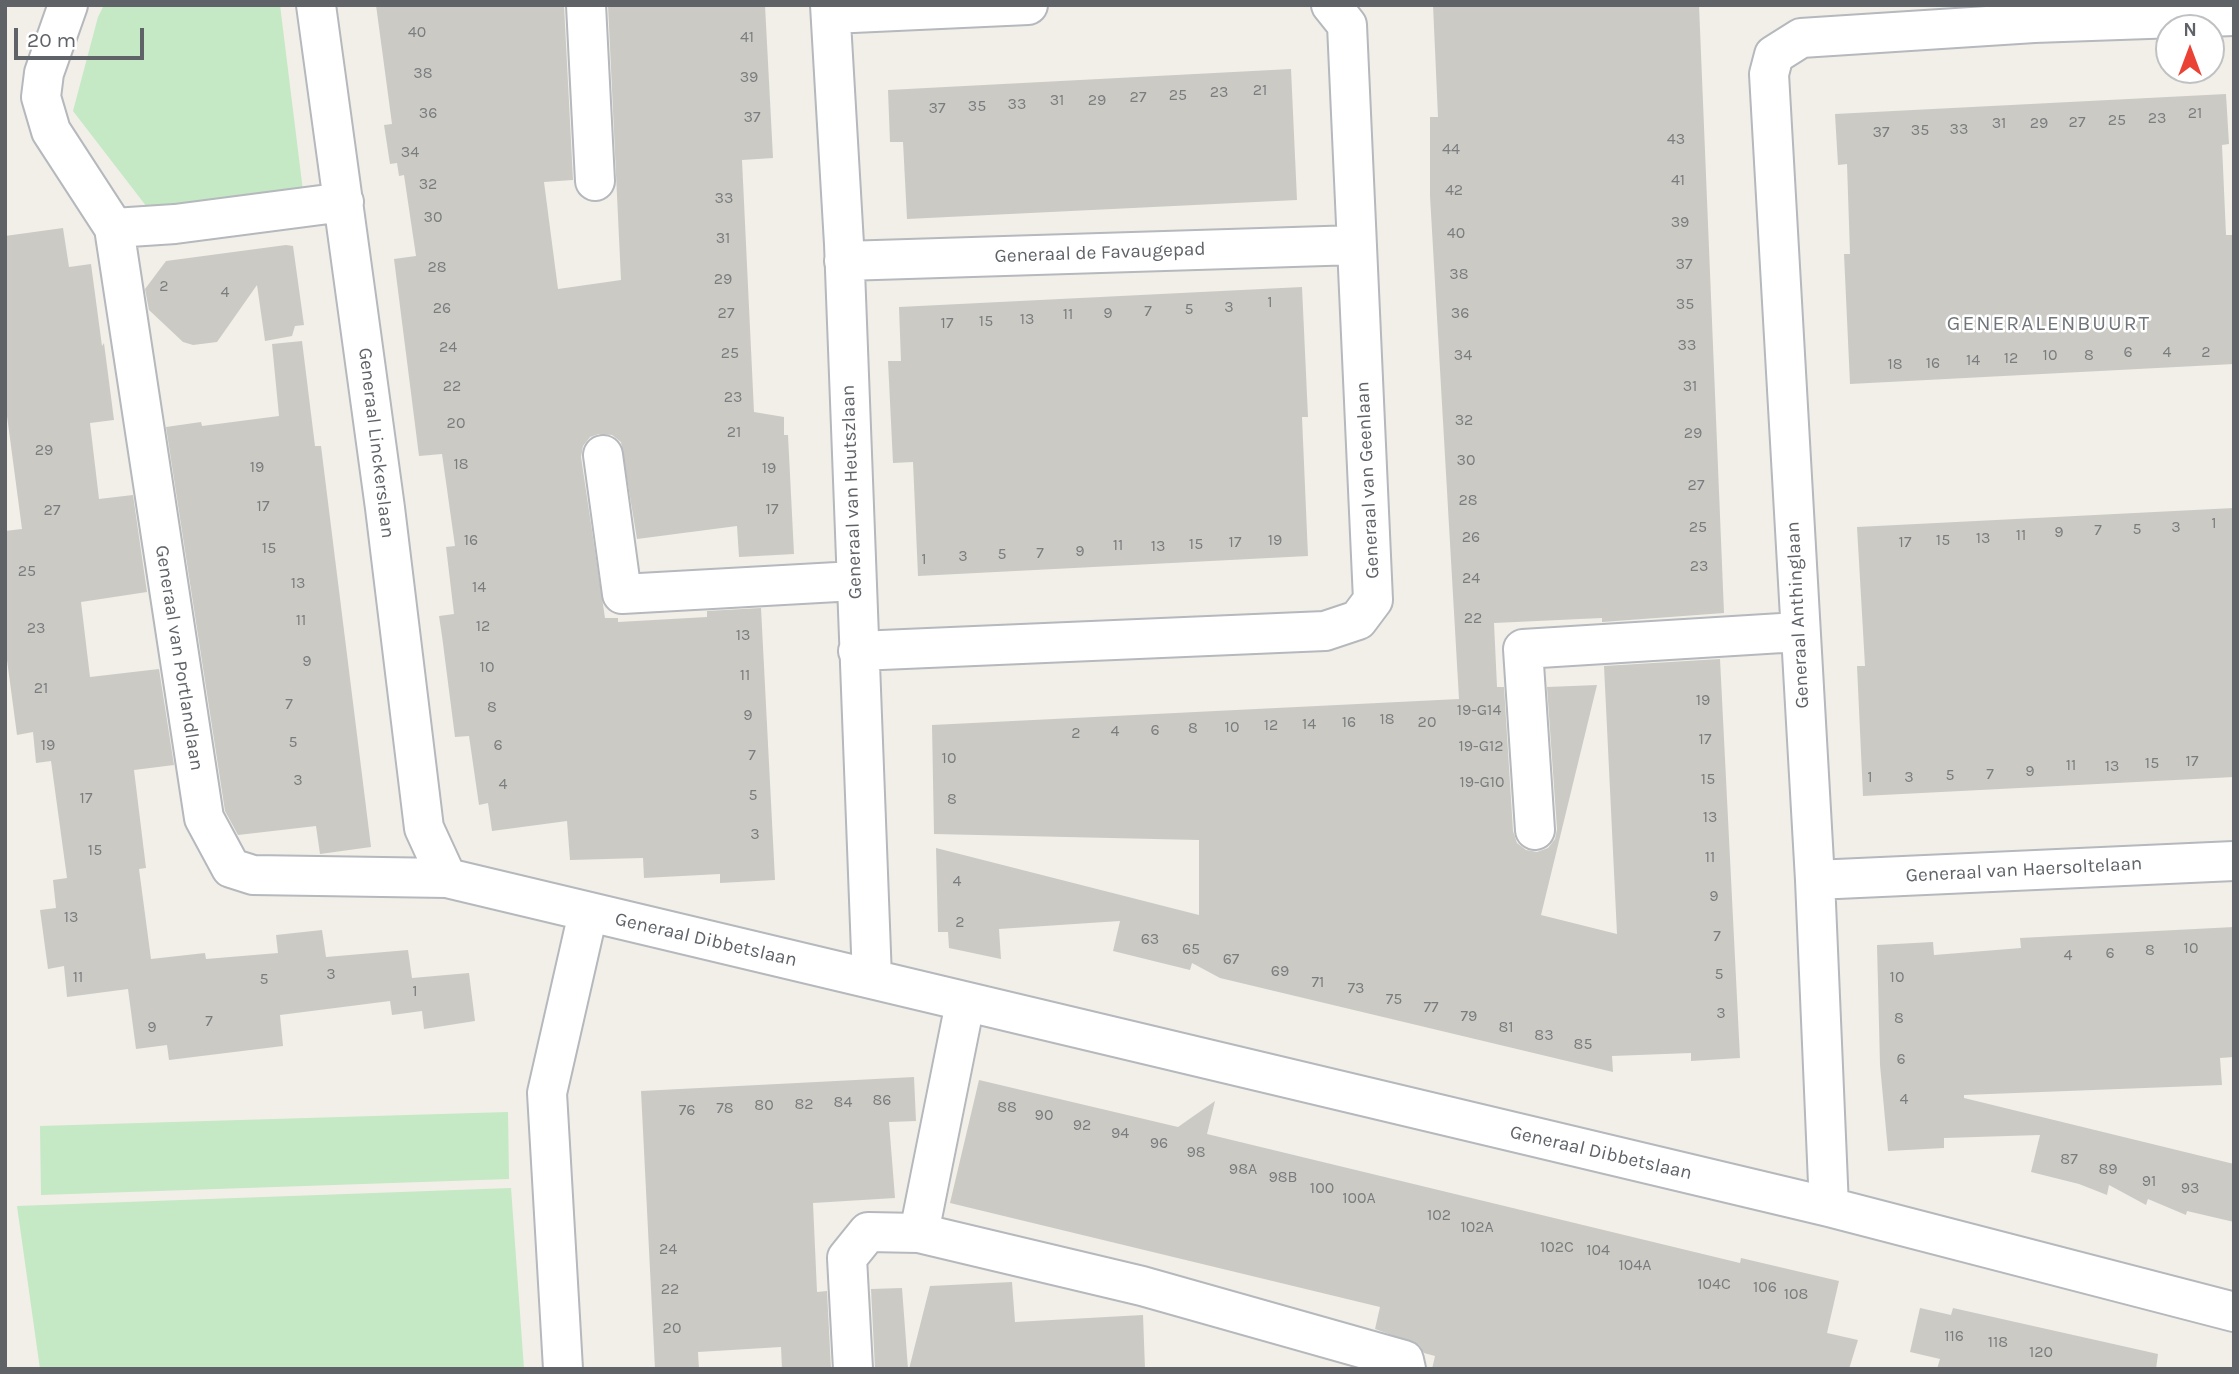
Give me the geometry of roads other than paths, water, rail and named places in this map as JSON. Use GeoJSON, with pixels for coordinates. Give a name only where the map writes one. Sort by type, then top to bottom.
{"type":"FeatureCollection","features":[{"type":"Feature","properties":{"kind":"street","name":"Generaal van Portlandlaan"},"geometry":{"type":"LineString","coordinates":[[68,5],[44,73],[41,97],[51,131],[114,228],[204,818],[231,868],[253,876],[447,878]]}},
{"type":"Feature","properties":{"kind":"street","name":"Generaal Linckerslaan"},"geometry":{"type":"LineString","coordinates":[[317,5],[424,828],[447,878]]}},
{"type":"Feature","properties":{"kind":"street"},"geometry":{"type":"LineString","coordinates":[[586,5],[594,181]]}},
{"type":"Feature","properties":{"kind":"street"},"geometry":{"type":"LineString","coordinates":[[831,9],[1028,5]]}},
{"type":"Feature","properties":{"kind":"street","name":"Generaal van Geenlaan"},"geometry":{"type":"LineString","coordinates":[[858,651],[1325,631],[1359,621],[1373,600],[1347,24],[1331,5]]}},
{"type":"Feature","properties":{"kind":"street","name":"Generaal van Heutszlaan"},"geometry":{"type":"LineString","coordinates":[[831,9],[873,978]]}},
{"type":"Feature","properties":{"kind":"street","name":"Generaal Anthinglaan"},"geometry":{"type":"LineString","coordinates":[[1829,1207],[1815,880],[1798,632],[1769,74],[1774,55],[1801,38],[2034,23],[2234,16]]}},
{"type":"Feature","properties":{"kind":"street"},"geometry":{"type":"LineString","coordinates":[[114,228],[175,224],[344,202]]}},
{"type":"Feature","properties":{"kind":"street","name":"Generaal de Favaugepad"},"geometry":{"type":"LineString","coordinates":[[844,261],[1357,245]]}},
{"type":"Feature","properties":{"kind":"street"},"geometry":{"type":"LineString","coordinates":[[603,455],[622,594],[855,581]]}},
{"type":"Feature","properties":{"kind":"street"},"geometry":{"type":"LineString","coordinates":[[1535,830],[1523,649],[1798,632]]}},
{"type":"Feature","properties":{"kind":"street","name":"Generaal van Haersoltelaan"},"geometry":{"type":"LineString","coordinates":[[1815,880],[2234,861]]}},
{"type":"Feature","properties":{"kind":"street","name":"Generaal Dibbetslaan"},"geometry":{"type":"LineString","coordinates":[[447,878],[1829,1207],[2234,1312]]}},
{"type":"Feature","properties":{"kind":"street"},"geometry":{"type":"LineString","coordinates":[[563,1369],[547,1093],[588,913]]}},
{"type":"Feature","properties":{"kind":"street"},"geometry":{"type":"LineString","coordinates":[[919,1233],[965,1003]]}},
{"type":"Feature","properties":{"kind":"street"},"geometry":{"type":"LineString","coordinates":[[853,1369],[847,1258],[868,1232],[919,1233],[1142,1286],[1405,1360],[1406,1369]]}},
{"type":"Feature","properties":{"kind":"district","name":"GENERALENBUURT"},"geometry":{"type":"Point","coordinates":[2049,324]}}]}
